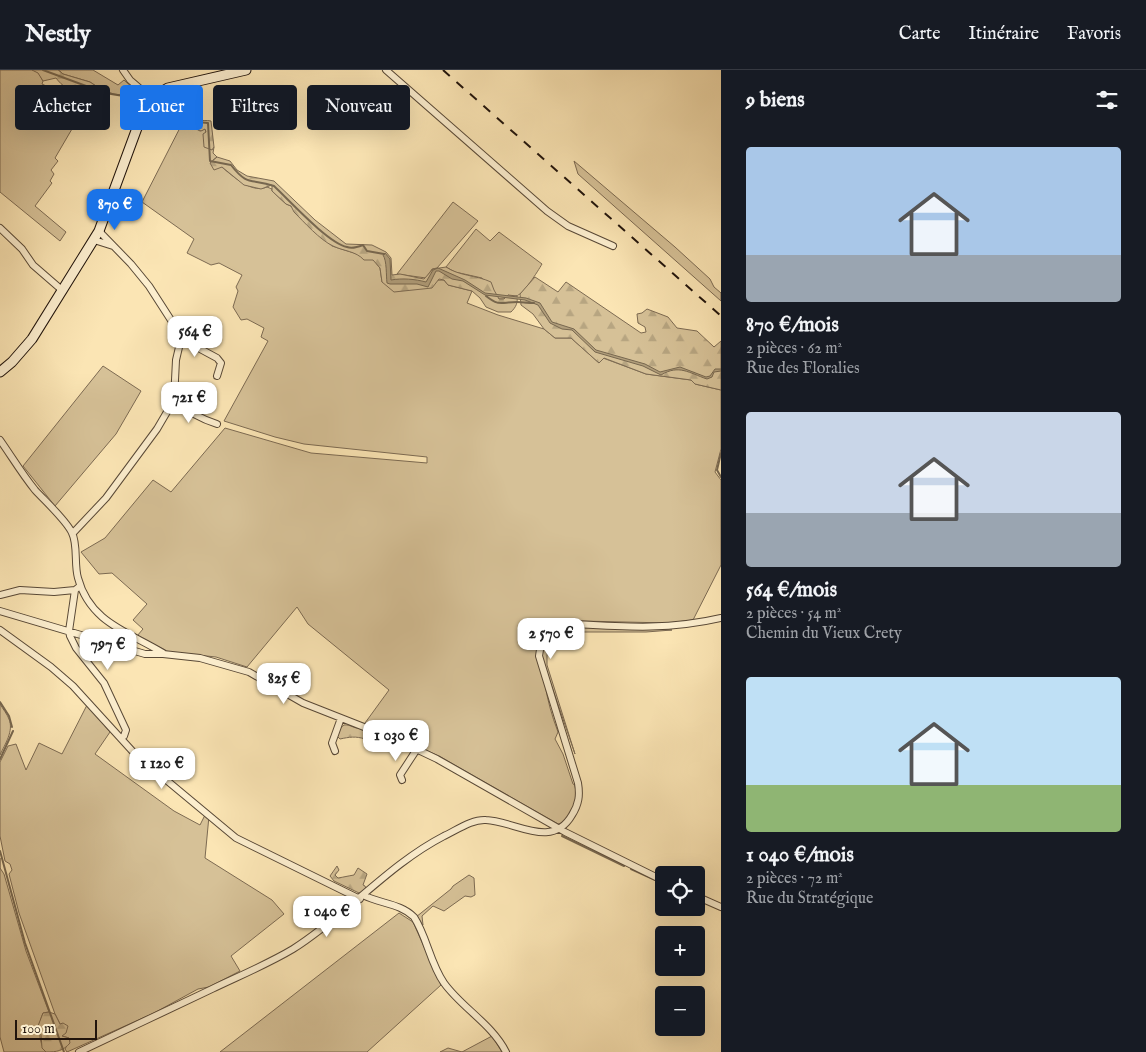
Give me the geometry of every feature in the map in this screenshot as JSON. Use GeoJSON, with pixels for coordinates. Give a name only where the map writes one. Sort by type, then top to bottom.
{"type":"FeatureCollection","features":[{"type":"Feature","properties":{"kind":"street"},"geometry":{"type":"LineString","coordinates":[[122,70],[136,85]]}},
{"type":"Feature","properties":{"kind":"street"},"geometry":{"type":"LineString","coordinates":[[178,85],[220,73],[246,70]]}},
{"type":"Feature","properties":{"kind":"street"},"geometry":{"type":"LineString","coordinates":[[386,70],[546,211],[568,226],[613,246]]}},
{"type":"Feature","properties":{"kind":"street"},"geometry":{"type":"LineString","coordinates":[[0,372],[12,362],[32,339],[94,240],[137,130]]}},
{"type":"Feature","properties":{"kind":"street"},"geometry":{"type":"LineString","coordinates":[[0,228],[22,249],[33,265],[63,291]]}},
{"type":"Feature","properties":{"kind":"street"},"geometry":{"type":"LineString","coordinates":[[73,533],[106,498],[157,429],[174,400],[176,360],[180,338],[178,330],[149,286],[99,231]]}},
{"type":"Feature","properties":{"kind":"street"},"geometry":{"type":"LineString","coordinates":[[94,240],[108,243],[116,248]]}},
{"type":"Feature","properties":{"kind":"street"},"geometry":{"type":"LineString","coordinates":[[180,338],[217,358],[221,363],[217,376]]}},
{"type":"Feature","properties":{"kind":"street"},"geometry":{"type":"LineString","coordinates":[[174,400],[200,418],[217,424]]}},
{"type":"Feature","properties":{"kind":"street"},"geometry":{"type":"LineString","coordinates":[[0,440],[33,488],[73,533],[78,588],[69,630],[76,648],[104,683],[126,730],[121,738]]}},
{"type":"Feature","properties":{"kind":"street"},"geometry":{"type":"LineString","coordinates":[[0,595],[20,590],[54,592],[78,588]]}},
{"type":"Feature","properties":{"kind":"street"},"geometry":{"type":"LineString","coordinates":[[78,588],[96,611],[109,623],[163,654]]}},
{"type":"Feature","properties":{"kind":"street"},"geometry":{"type":"LineString","coordinates":[[0,611],[145,654],[200,658],[249,672],[303,703],[417,749],[606,854],[655,877]]}},
{"type":"Feature","properties":{"kind":"street"},"geometry":{"type":"LineString","coordinates":[[79,1052],[286,953],[316,933],[385,875],[420,849],[469,824],[485,820],[533,832],[547,832],[560,828],[570,819],[580,797],[578,783],[539,656],[540,646],[544,637],[554,628],[564,624],[659,628],[721,618]]}},
{"type":"Feature","properties":{"kind":"street"},"geometry":{"type":"LineString","coordinates":[[0,630],[51,667],[73,686],[148,765],[236,838],[361,897],[396,906],[414,917],[443,982],[461,1003],[498,1038],[506,1052]]}},
{"type":"Feature","properties":{"kind":"street"},"geometry":{"type":"LineString","coordinates":[[335,751],[332,743],[341,718]]}},
{"type":"Feature","properties":{"kind":"street"},"geometry":{"type":"LineString","coordinates":[[402,780],[400,775],[417,749]]}},
{"type":"Feature","properties":{"kind":"street"},"geometry":{"type":"LineString","coordinates":[[538,831],[543,819]]}},
{"type":"Feature","properties":{"kind":"street"},"geometry":{"type":"LineString","coordinates":[[705,900],[721,907]]}},
{"type":"Feature","properties":{"kind":"green space"},"geometry":{"type":"Polygon","coordinates":[[[0,70],[32,70],[38,72],[44,85],[15,85],[15,130],[71,130],[55,158],[58,161],[51,170],[54,174],[50,181],[52,183],[35,206],[66,232],[60,241],[0,192],[0,70]]]}},
{"type":"Feature","properties":{"kind":"green space"},"geometry":{"type":"Polygon","coordinates":[[[32,70],[58,70],[63,74],[94,85],[62,85],[56,78],[43,81],[38,73],[32,70]]]}},
{"type":"Feature","properties":{"kind":"green space"},"geometry":{"type":"Polygon","coordinates":[[[59,70],[93,70],[118,85],[124,80],[130,85],[120,85],[120,95],[114,94],[110,93],[110,85],[94,85],[63,74],[59,70]]]}},
{"type":"Feature","properties":{"kind":"green space"},"geometry":{"type":"Polygon","coordinates":[[[203,120],[211,121],[214,147],[212,150],[204,147],[203,134],[206,132],[205,129],[203,130],[203,120]]]}},
{"type":"Feature","properties":{"kind":"green space"},"geometry":{"type":"Polygon","coordinates":[[[205,129],[211,149],[214,147],[213,153],[217,157],[213,160],[246,185],[253,188],[267,187],[272,189],[332,246],[373,259],[380,268],[382,282],[444,280],[448,285],[472,291],[467,303],[544,329],[555,338],[571,338],[599,363],[603,358],[646,374],[691,380],[695,384],[721,390],[721,449],[715,472],[721,480],[721,565],[693,620],[668,623],[581,621],[560,623],[541,639],[545,686],[558,732],[555,739],[563,754],[576,791],[574,806],[562,823],[558,824],[439,756],[365,723],[389,690],[308,624],[297,607],[247,667],[216,657],[169,652],[137,636],[143,629],[133,620],[147,604],[112,573],[99,574],[81,552],[105,538],[153,480],[171,492],[225,428],[311,453],[427,463],[427,457],[304,444],[224,421],[268,341],[261,337],[264,328],[247,319],[241,320],[233,307],[238,291],[236,287],[242,275],[219,263],[211,265],[187,253],[194,239],[142,202],[179,130],[200,131],[205,129]]]}},
{"type":"Feature","properties":{"kind":"green space"},"geometry":{"type":"Polygon","coordinates":[[[217,157],[230,161],[237,170],[247,176],[274,181],[315,220],[346,244],[372,245],[386,252],[391,258],[392,275],[400,274],[424,279],[433,269],[446,267],[456,272],[491,282],[499,299],[504,299],[508,295],[517,296],[515,307],[511,312],[498,312],[486,307],[472,291],[448,285],[444,280],[439,279],[432,288],[394,292],[382,282],[380,268],[373,260],[364,260],[323,240],[294,212],[291,206],[286,204],[272,191],[272,185],[261,189],[244,185],[222,167],[214,170],[210,163],[217,157]]]}},
{"type":"Feature","properties":{"kind":"green space"},"geometry":{"type":"Polygon","coordinates":[[[574,161],[710,279],[714,287],[721,293],[721,301],[578,174],[574,161]]]}},
{"type":"Feature","properties":{"kind":"green space"},"geometry":{"type":"Polygon","coordinates":[[[453,202],[478,221],[437,268],[432,269],[426,278],[397,274],[453,202]]]}},
{"type":"Feature","properties":{"kind":"green space"},"geometry":{"type":"Polygon","coordinates":[[[476,229],[490,241],[499,232],[542,264],[519,295],[508,295],[504,299],[499,299],[482,278],[455,272],[446,267],[476,229]]]}},
{"type":"Feature","properties":{"kind":"green space"},"geometry":{"type":"Polygon","coordinates":[[[535,277],[558,292],[566,282],[641,333],[646,332],[645,327],[638,323],[637,314],[647,309],[668,317],[677,328],[697,331],[714,347],[721,341],[721,390],[695,384],[691,380],[646,374],[604,358],[599,363],[571,338],[555,338],[544,329],[533,314],[521,305],[520,294],[535,277]]]}},
{"type":"Feature","properties":{"kind":"green space"},"geometry":{"type":"Polygon","coordinates":[[[103,366],[141,391],[116,434],[55,506],[23,466],[103,366]]]}},
{"type":"Feature","properties":{"kind":"green space"},"geometry":{"type":"Polygon","coordinates":[[[562,627],[672,630],[570,632],[560,634],[548,648],[547,665],[575,754],[541,655],[548,639],[562,627]]]}},
{"type":"Feature","properties":{"kind":"green space"},"geometry":{"type":"Polygon","coordinates":[[[0,704],[9,719],[10,728],[0,755],[0,704]]]}},
{"type":"Feature","properties":{"kind":"green space"},"geometry":{"type":"Polygon","coordinates":[[[87,705],[110,732],[95,754],[174,811],[200,825],[206,813],[209,816],[205,858],[272,900],[284,914],[231,956],[240,971],[209,987],[198,989],[154,1013],[67,1052],[65,1049],[70,1040],[62,1036],[60,1024],[19,913],[9,874],[12,870],[10,864],[5,861],[0,836],[0,762],[8,746],[16,744],[26,770],[39,743],[62,754],[87,705]]]}},
{"type":"Feature","properties":{"kind":"green space"},"geometry":{"type":"Polygon","coordinates":[[[344,725],[360,728],[378,739],[379,746],[376,750],[369,749],[370,746],[366,745],[365,739],[359,737],[340,739],[337,736],[339,729],[344,725]]]}},
{"type":"Feature","properties":{"kind":"green space"},"geometry":{"type":"Polygon","coordinates":[[[337,866],[339,870],[335,875],[338,878],[354,875],[358,868],[367,874],[363,885],[366,889],[359,893],[334,881],[330,876],[337,866]]]}},
{"type":"Feature","properties":{"kind":"green space"},"geometry":{"type":"Polygon","coordinates":[[[0,868],[4,874],[26,951],[49,1012],[43,1013],[40,1028],[41,1044],[46,1052],[4,1052],[0,1037],[0,868]]]}},
{"type":"Feature","properties":{"kind":"green space"},"geometry":{"type":"Polygon","coordinates":[[[469,875],[474,878],[475,895],[471,897],[465,896],[444,911],[433,906],[422,916],[423,925],[416,917],[469,875]]]}},
{"type":"Feature","properties":{"kind":"green space"},"geometry":{"type":"Polygon","coordinates":[[[399,913],[413,922],[441,985],[367,1052],[220,1052],[399,913]]]}},
{"type":"Feature","properties":{"kind":"green space"},"geometry":{"type":"Polygon","coordinates":[[[43,1013],[55,1014],[60,1024],[63,1023],[68,1026],[66,1033],[62,1036],[69,1038],[70,1043],[60,1051],[46,1052],[42,1048],[38,1026],[43,1013]]]}},
{"type":"Feature","properties":{"kind":"green space"},"geometry":{"type":"Polygon","coordinates":[[[492,1036],[502,1052],[462,1052],[492,1036]]]}},
{"type":"Feature","properties":{"kind":"green space"},"geometry":{"type":"Polygon","coordinates":[[[448,1048],[462,1052],[440,1052],[448,1048]]]}},
{"type":"Feature","properties":{"kind":"shaded area"},"geometry":{"type":"Polygon","coordinates":[[[385,253],[390,259],[391,280],[409,279],[426,282],[433,270],[438,268],[465,280],[485,293],[526,298],[540,303],[552,322],[574,329],[596,350],[645,364],[660,372],[680,367],[706,377],[710,376],[715,369],[721,369],[721,371],[714,372],[712,377],[707,379],[679,370],[673,370],[661,375],[643,366],[595,352],[572,330],[562,329],[550,323],[538,305],[525,300],[485,295],[463,281],[452,279],[439,271],[436,271],[428,287],[417,284],[387,283],[386,264],[383,255],[385,253]]]}},
{"type":"Feature","properties":{"kind":"waterway"},"geometry":{"type":"LineString","coordinates":[[43,70],[105,93],[120,95]]}},
{"type":"Feature","properties":{"kind":"waterway"},"geometry":{"type":"LineString","coordinates":[[203,122],[208,123],[210,161],[231,165],[250,181],[274,186],[320,230],[339,244],[351,248],[363,245],[367,251],[384,254]]}},
{"type":"Feature","properties":{"kind":"waterway"},"geometry":{"type":"LineString","coordinates":[[486,296],[498,303],[534,303]]}},
{"type":"Feature","properties":{"kind":"waterway"},"geometry":{"type":"LineString","coordinates":[[721,453],[717,470],[721,477]]}},
{"type":"Feature","properties":{"kind":"waterway"},"geometry":{"type":"LineString","coordinates":[[0,702],[9,716],[12,727]]}},
{"type":"Feature","properties":{"kind":"waterway"},"geometry":{"type":"LineString","coordinates":[[0,759],[13,731]]}},
{"type":"Feature","properties":{"kind":"waterway"},"geometry":{"type":"LineString","coordinates":[[562,836],[624,866]]}},
{"type":"Feature","properties":{"kind":"waterway"},"geometry":{"type":"LineString","coordinates":[[0,851],[25,943],[64,1052]]}},
{"type":"Feature","properties":{"kind":"waterway"},"geometry":{"type":"LineString","coordinates":[[631,869],[655,880]]}},
{"type":"Feature","properties":{"kind":"railway"},"geometry":{"type":"LineString","coordinates":[[443,70],[721,316]]}}]}
